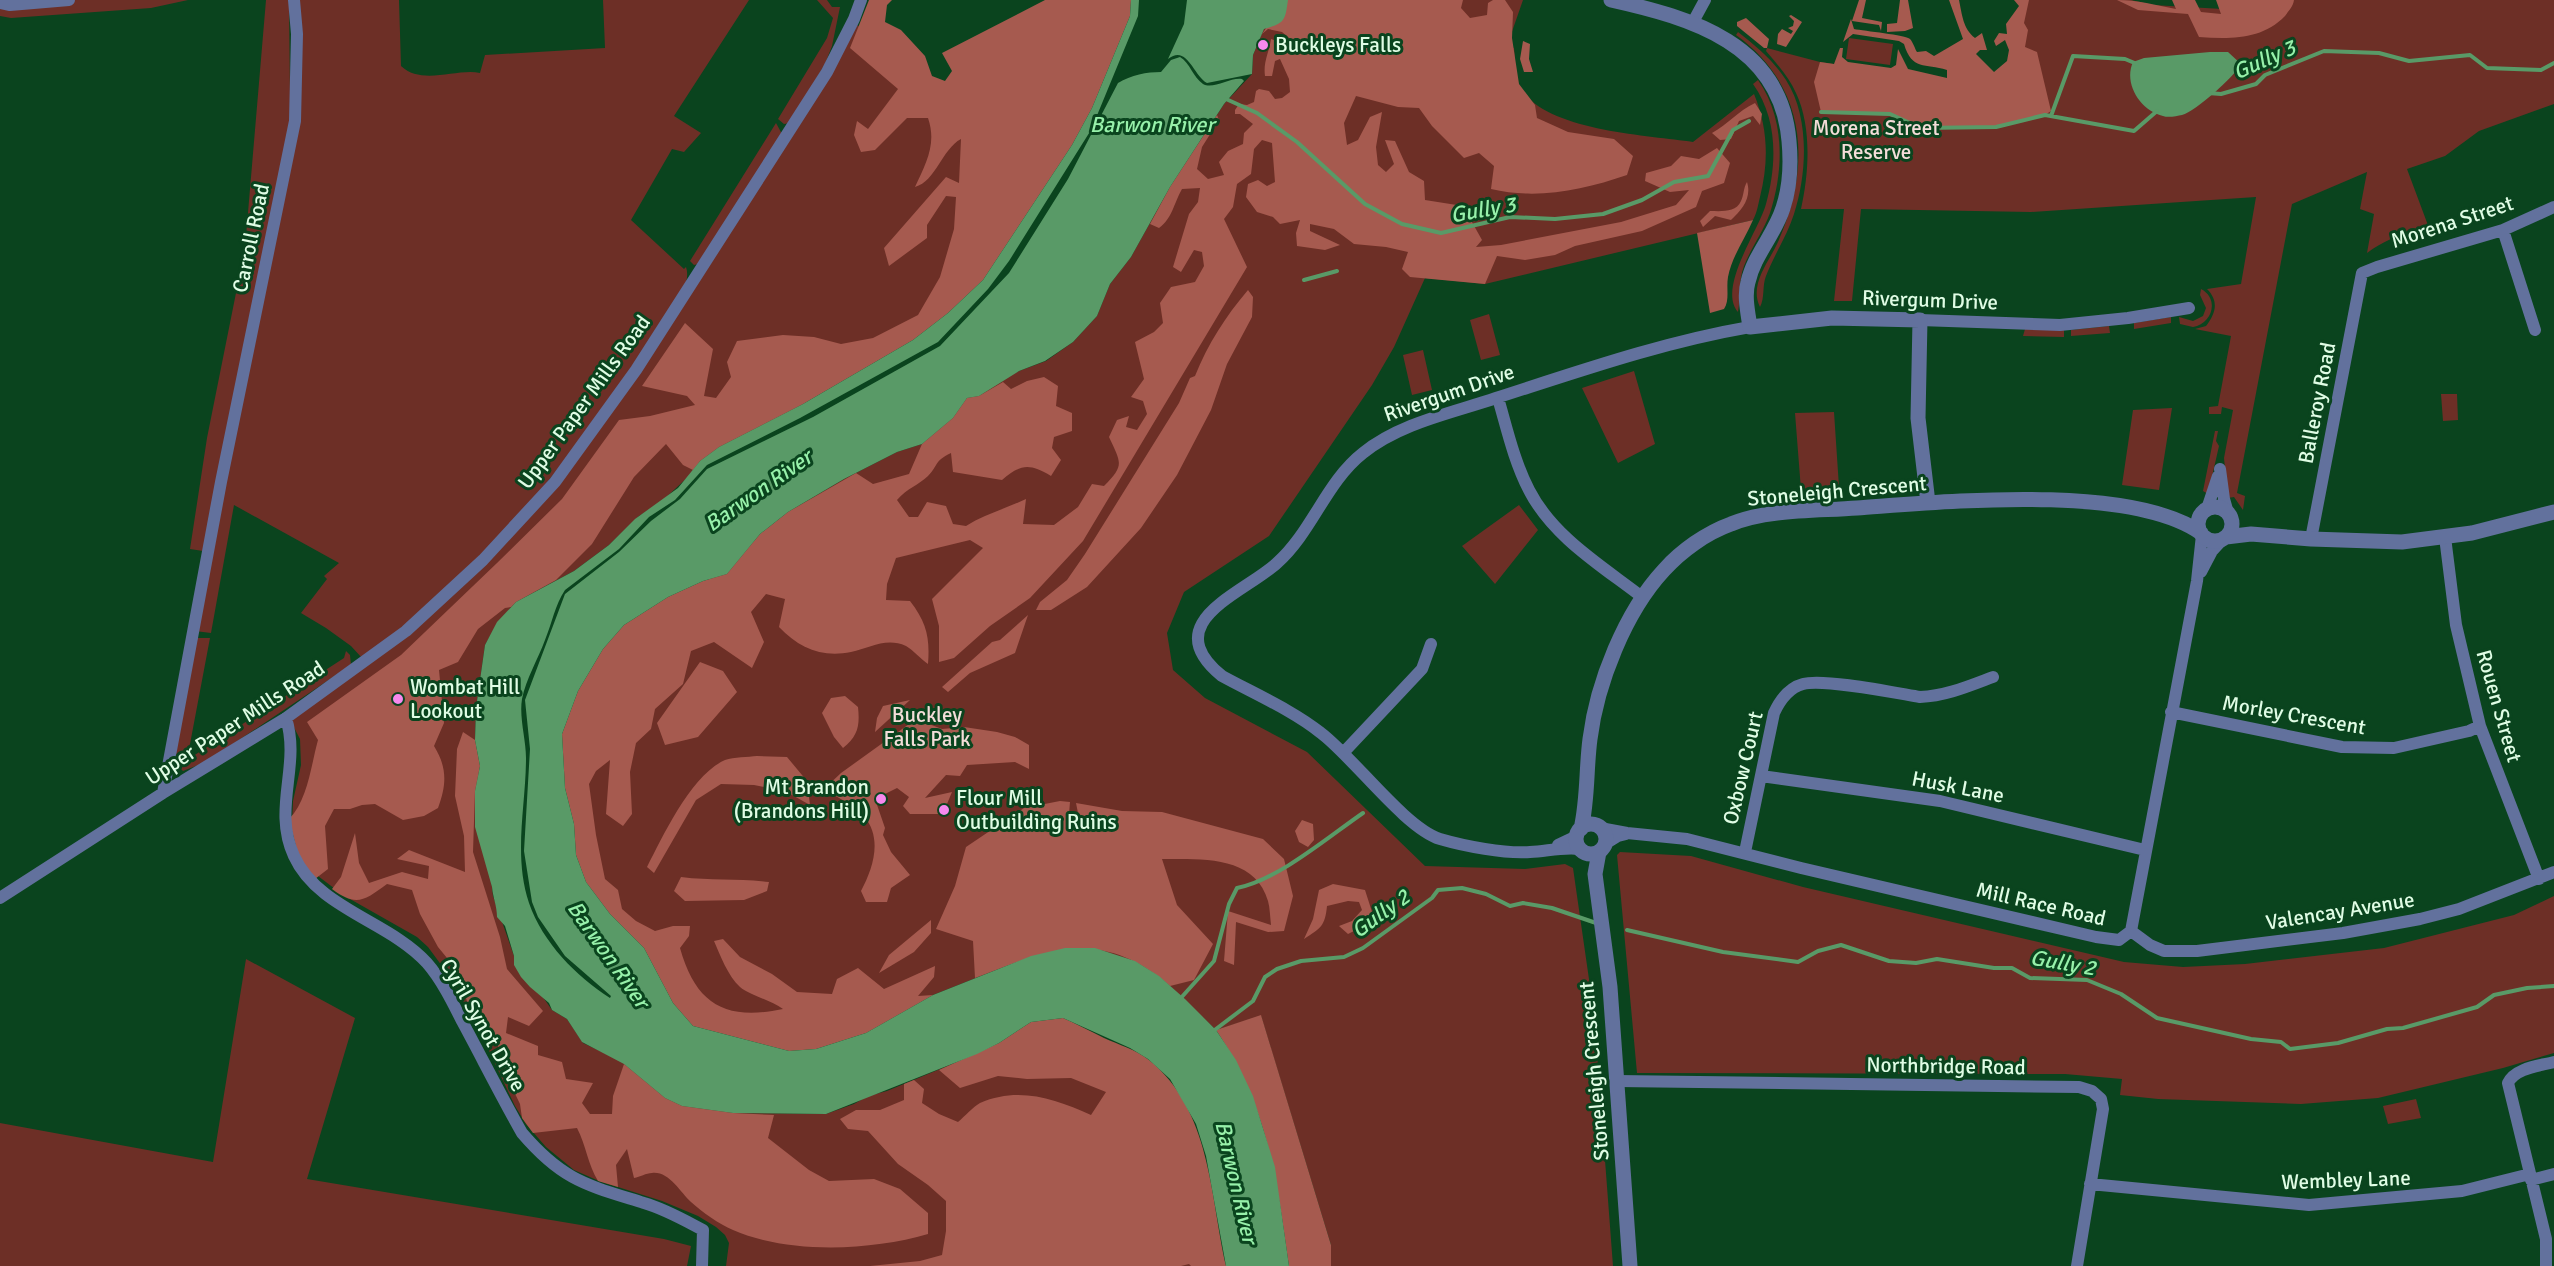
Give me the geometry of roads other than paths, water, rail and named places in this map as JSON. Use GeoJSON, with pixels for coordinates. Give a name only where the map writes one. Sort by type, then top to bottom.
{"type":"FeatureCollection","features":[{"type":"Feature","properties":{"kind":"street"},"geometry":{"type":"LineString","coordinates":[[0,3],[10,5],[69,0]]}},
{"type":"Feature","properties":{"kind":"street","name":"Carroll Road"},"geometry":{"type":"LineString","coordinates":[[163,794],[221,482],[295,121],[297,34],[294,0]]}},
{"type":"Feature","properties":{"kind":"street","name":"Upper Paper Mills Road"},"geometry":{"type":"LineString","coordinates":[[0,898],[286,718],[406,631],[483,560],[555,482],[636,370],[821,81],[854,19],[861,0]]}},
{"type":"Feature","properties":{"kind":"street"},"geometry":{"type":"LineString","coordinates":[[1611,0],[1693,22],[1745,52],[1782,102],[1787,122],[1790,153],[1785,201],[1748,282],[1750,327]]}},
{"type":"Feature","properties":{"kind":"street"},"geometry":{"type":"LineString","coordinates":[[1693,22],[1705,0]]}},
{"type":"Feature","properties":{"kind":"street","name":"Morena Street"},"geometry":{"type":"LineString","coordinates":[[2362,273],[2503,230],[2554,207]]}},
{"type":"Feature","properties":{"kind":"street"},"geometry":{"type":"LineString","coordinates":[[2503,230],[2535,330]]}},
{"type":"Feature","properties":{"kind":"street","name":"Balleroy Road"},"geometry":{"type":"LineString","coordinates":[[2311,539],[2362,273]]}},
{"type":"Feature","properties":{"kind":"street","name":"Rivergum Drive"},"geometry":{"type":"LineString","coordinates":[[1586,836],[1567,847],[1509,852],[1439,838],[1426,832],[1402,812],[1344,752],[1303,720],[1222,676],[1210,666],[1200,650],[1199,640],[1204,620],[1221,601],[1276,564],[1291,549],[1301,538],[1335,484],[1368,448],[1395,432],[1498,398],[1676,342],[1750,327],[1832,318],[2060,325],[2124,319],[2189,308]]}},
{"type":"Feature","properties":{"kind":"street"},"geometry":{"type":"LineString","coordinates":[[1920,320],[1918,418],[1928,503]]}},
{"type":"Feature","properties":{"kind":"street"},"geometry":{"type":"LineString","coordinates":[[1498,398],[1519,468],[1538,505],[1566,538],[1642,597]]}},
{"type":"Feature","properties":{"kind":"street"},"geometry":{"type":"LineString","coordinates":[[2220,469],[2223,499],[2232,527],[2212,550],[2197,581],[2202,534],[2198,522],[2206,510],[2220,469]]}},
{"type":"Feature","properties":{"kind":"street","name":"Stoneleigh Crescent"},"geometry":{"type":"LineString","coordinates":[[1630,1266],[1610,987],[1595,874],[1586,836],[1590,739],[1599,694],[1631,617],[1642,597],[1664,569],[1697,541],[1731,524],[1789,513],[1928,503],[2042,500],[2115,506],[2163,514],[2183,522],[2212,541],[2242,534],[2402,542],[2499,527],[2554,512]]}},
{"type":"Feature","properties":{"kind":"street","name":"Stoneleigh Crescent"},"geometry":{"type":"LineString","coordinates":[[2163,514],[2218,507],[2269,535]]}},
{"type":"Feature","properties":{"kind":"street","name":"Rouen Street"},"geometry":{"type":"LineString","coordinates":[[2445,537],[2456,625],[2480,726],[2539,879]]}},
{"type":"Feature","properties":{"kind":"street","name":"Mill Race Road"},"geometry":{"type":"LineString","coordinates":[[1586,836],[1627,833],[1687,839],[2103,939],[2119,940],[2131,931],[2197,581]]}},
{"type":"Feature","properties":{"kind":"street"},"geometry":{"type":"LineString","coordinates":[[1344,752],[1422,669],[1431,644]]}},
{"type":"Feature","properties":{"kind":"street","name":"Oxbow Court"},"geometry":{"type":"LineString","coordinates":[[1744,852],[1777,706],[1792,688],[1804,683],[1824,683],[1920,697],[1953,692],[1993,678]]}},
{"type":"Feature","properties":{"kind":"street","name":"Morley Crescent"},"geometry":{"type":"LineString","coordinates":[[2171,712],[2342,747],[2394,748],[2469,731],[2480,726]]}},
{"type":"Feature","properties":{"kind":"street","name":"Cyril Synot Drive"},"geometry":{"type":"LineString","coordinates":[[286,718],[292,748],[284,817],[287,838],[300,869],[333,898],[408,945],[427,963],[453,1005],[522,1133],[536,1150],[573,1179],[598,1190],[665,1211],[703,1230],[702,1266]]}},
{"type":"Feature","properties":{"kind":"street","name":"Husk Lane"},"geometry":{"type":"LineString","coordinates":[[1761,776],[1940,801],[2145,850]]}},
{"type":"Feature","properties":{"kind":"street"},"geometry":{"type":"LineString","coordinates":[[1586,836],[1591,854],[1618,836],[1627,833]]}},
{"type":"Feature","properties":{"kind":"street","name":"Stoneleigh Crescent"},"geometry":{"type":"LineString","coordinates":[[1586,836],[1604,834],[1595,874]]}},
{"type":"Feature","properties":{"kind":"street","name":"Valencay Avenue"},"geometry":{"type":"LineString","coordinates":[[2131,931],[2150,945],[2164,951],[2218,949],[2343,933],[2420,919],[2459,909],[2554,873]]}},
{"type":"Feature","properties":{"kind":"street"},"geometry":{"type":"LineString","coordinates":[[2546,1266],[2546,1239],[2508,1089],[2511,1077],[2518,1072],[2554,1062]]}},
{"type":"Feature","properties":{"kind":"street","name":"Northbridge Road"},"geometry":{"type":"LineString","coordinates":[[1617,1081],[2079,1087],[2092,1091],[2101,1099],[2103,1109],[2077,1266]]}},
{"type":"Feature","properties":{"kind":"street","name":"Wembley Lane"},"geometry":{"type":"LineString","coordinates":[[2090,1184],[2309,1205],[2422,1197],[2554,1174]]}},
{"type":"Feature","properties":{"kind":"water"},"geometry":{"type":"Polygon","coordinates":[[[1131,0],[1139,0],[1138,16],[1091,130],[1009,261],[988,289],[938,342],[800,418],[707,465],[675,500],[649,517],[619,549],[565,590],[522,699],[521,714],[526,758],[521,849],[524,885],[535,918],[552,945],[585,980],[610,998],[611,996],[565,956],[538,917],[532,902],[524,851],[530,749],[525,700],[565,594],[619,552],[651,521],[680,499],[707,469],[813,417],[940,346],[1009,273],[1068,179],[1118,83],[1139,74],[1161,72],[1171,60],[1180,57],[1203,84],[1212,85],[1242,79],[1244,81],[1224,104],[1170,187],[1131,257],[1110,284],[1097,316],[1073,342],[1045,361],[1019,371],[979,396],[967,398],[953,418],[922,444],[897,452],[844,479],[788,512],[760,534],[727,574],[703,581],[668,597],[624,625],[603,649],[578,691],[562,734],[565,788],[574,824],[576,855],[586,882],[610,914],[644,948],[673,1003],[693,1026],[789,1051],[816,1049],[866,1033],[933,995],[1031,956],[1065,948],[1095,948],[1135,961],[1159,976],[1185,999],[1216,1030],[1236,1060],[1253,1096],[1275,1167],[1289,1266],[1226,1266],[1206,1156],[1196,1124],[1170,1079],[1148,1059],[1130,1048],[1063,1018],[1031,1022],[977,1054],[826,1114],[733,1113],[682,1106],[665,1098],[624,1064],[582,1042],[567,1019],[552,1010],[549,1003],[521,977],[514,965],[514,956],[505,926],[497,917],[492,887],[475,827],[475,791],[480,766],[475,740],[476,708],[485,645],[497,622],[516,602],[574,571],[609,545],[635,519],[678,488],[700,461],[719,447],[803,404],[913,340],[948,313],[983,280],[1072,145],[1092,108],[1130,16],[1131,0]]]}},
{"type":"Feature","properties":{"kind":"water","name":"Barwon River"},"geometry":{"type":"Polygon","coordinates":[[[1187,0],[1288,0],[1283,20],[1264,29],[1253,55],[1252,74],[1207,83],[1185,58],[1175,55],[1168,59],[1184,24],[1187,0]]]}},
{"type":"Feature","properties":{"kind":"water"},"geometry":{"type":"Polygon","coordinates":[[[2228,52],[2241,64],[2231,77],[2196,107],[2182,115],[2167,117],[2155,113],[2141,103],[2130,79],[2133,62],[2144,58],[2228,52]]]}},
{"type":"Feature","properties":{"kind":"waterway","name":"Gully 3"},"geometry":{"type":"LineString","coordinates":[[2208,93],[2221,94],[2256,84],[2265,75],[2324,51],[2379,53],[2409,61],[2470,55],[2487,68],[2541,70],[2554,63]]}},
{"type":"Feature","properties":{"kind":"waterway"},"geometry":{"type":"LineString","coordinates":[[2051,116],[2073,56],[2125,59],[2137,64]]}},
{"type":"Feature","properties":{"kind":"waterway","name":"Gully 3"},"geometry":{"type":"LineString","coordinates":[[1226,99],[1257,113],[1297,142],[1365,204],[1402,224],[1441,233],[1510,217],[1555,219],[1603,214],[1642,200],[1674,182],[1708,176],[1733,130],[1749,121]]}},
{"type":"Feature","properties":{"kind":"waterway","name":"Gully 3"},"geometry":{"type":"LineString","coordinates":[[1821,112],[1890,114],[1921,128],[1996,127],[2045,115],[2134,131],[2157,111]]}},
{"type":"Feature","properties":{"kind":"waterway"},"geometry":{"type":"LineString","coordinates":[[1304,280],[1337,271]]}},
{"type":"Feature","properties":{"kind":"waterway"},"geometry":{"type":"LineString","coordinates":[[1180,999],[1214,961],[1229,904],[1237,888],[1286,867],[1363,813]]}},
{"type":"Feature","properties":{"kind":"waterway","name":"Gully 2"},"geometry":{"type":"LineString","coordinates":[[1212,1032],[1253,1001],[1265,977],[1277,969],[1301,961],[1344,957],[1363,948],[1432,898],[1438,890],[1462,888],[1486,894],[1510,906],[1523,903],[1552,908],[1599,924]]}},
{"type":"Feature","properties":{"kind":"waterway","name":"Gully 2"},"geometry":{"type":"LineString","coordinates":[[1627,930],[1723,952],[1798,962],[1818,951],[1841,945],[1889,961],[1916,963],[1937,959],[1994,968],[2012,968],[2030,978],[2087,980],[2121,994],[2157,1018],[2251,1039],[2281,1042],[2290,1049],[2338,1043],[2387,1029],[2403,1028],[2477,1007],[2494,995],[2527,988],[2554,986]]}},
{"type":"Feature","properties":{"kind":"place","name":"Buckleys Falls"},"geometry":{"type":"Point","coordinates":[1263,45]}},
{"type":"Feature","properties":{"kind":"place","name":"Wombat Hill Lookout"},"geometry":{"type":"Point","coordinates":[398,699]}},
{"type":"Feature","properties":{"kind":"place","name":"Mt Brandon (Brandons Hill)"},"geometry":{"type":"Point","coordinates":[881,799]}},
{"type":"Feature","properties":{"kind":"place","name":"Flour Mill Outbuilding Ruins"},"geometry":{"type":"Point","coordinates":[944,810]}},
{"type":"Feature","properties":{"kind":"park label","name":"Morena Street Reserve"},"geometry":{"type":"Point","coordinates":[1876,140]}},
{"type":"Feature","properties":{"kind":"park label","name":"Buckley Falls Park"},"geometry":{"type":"Point","coordinates":[927,727]}}]}
